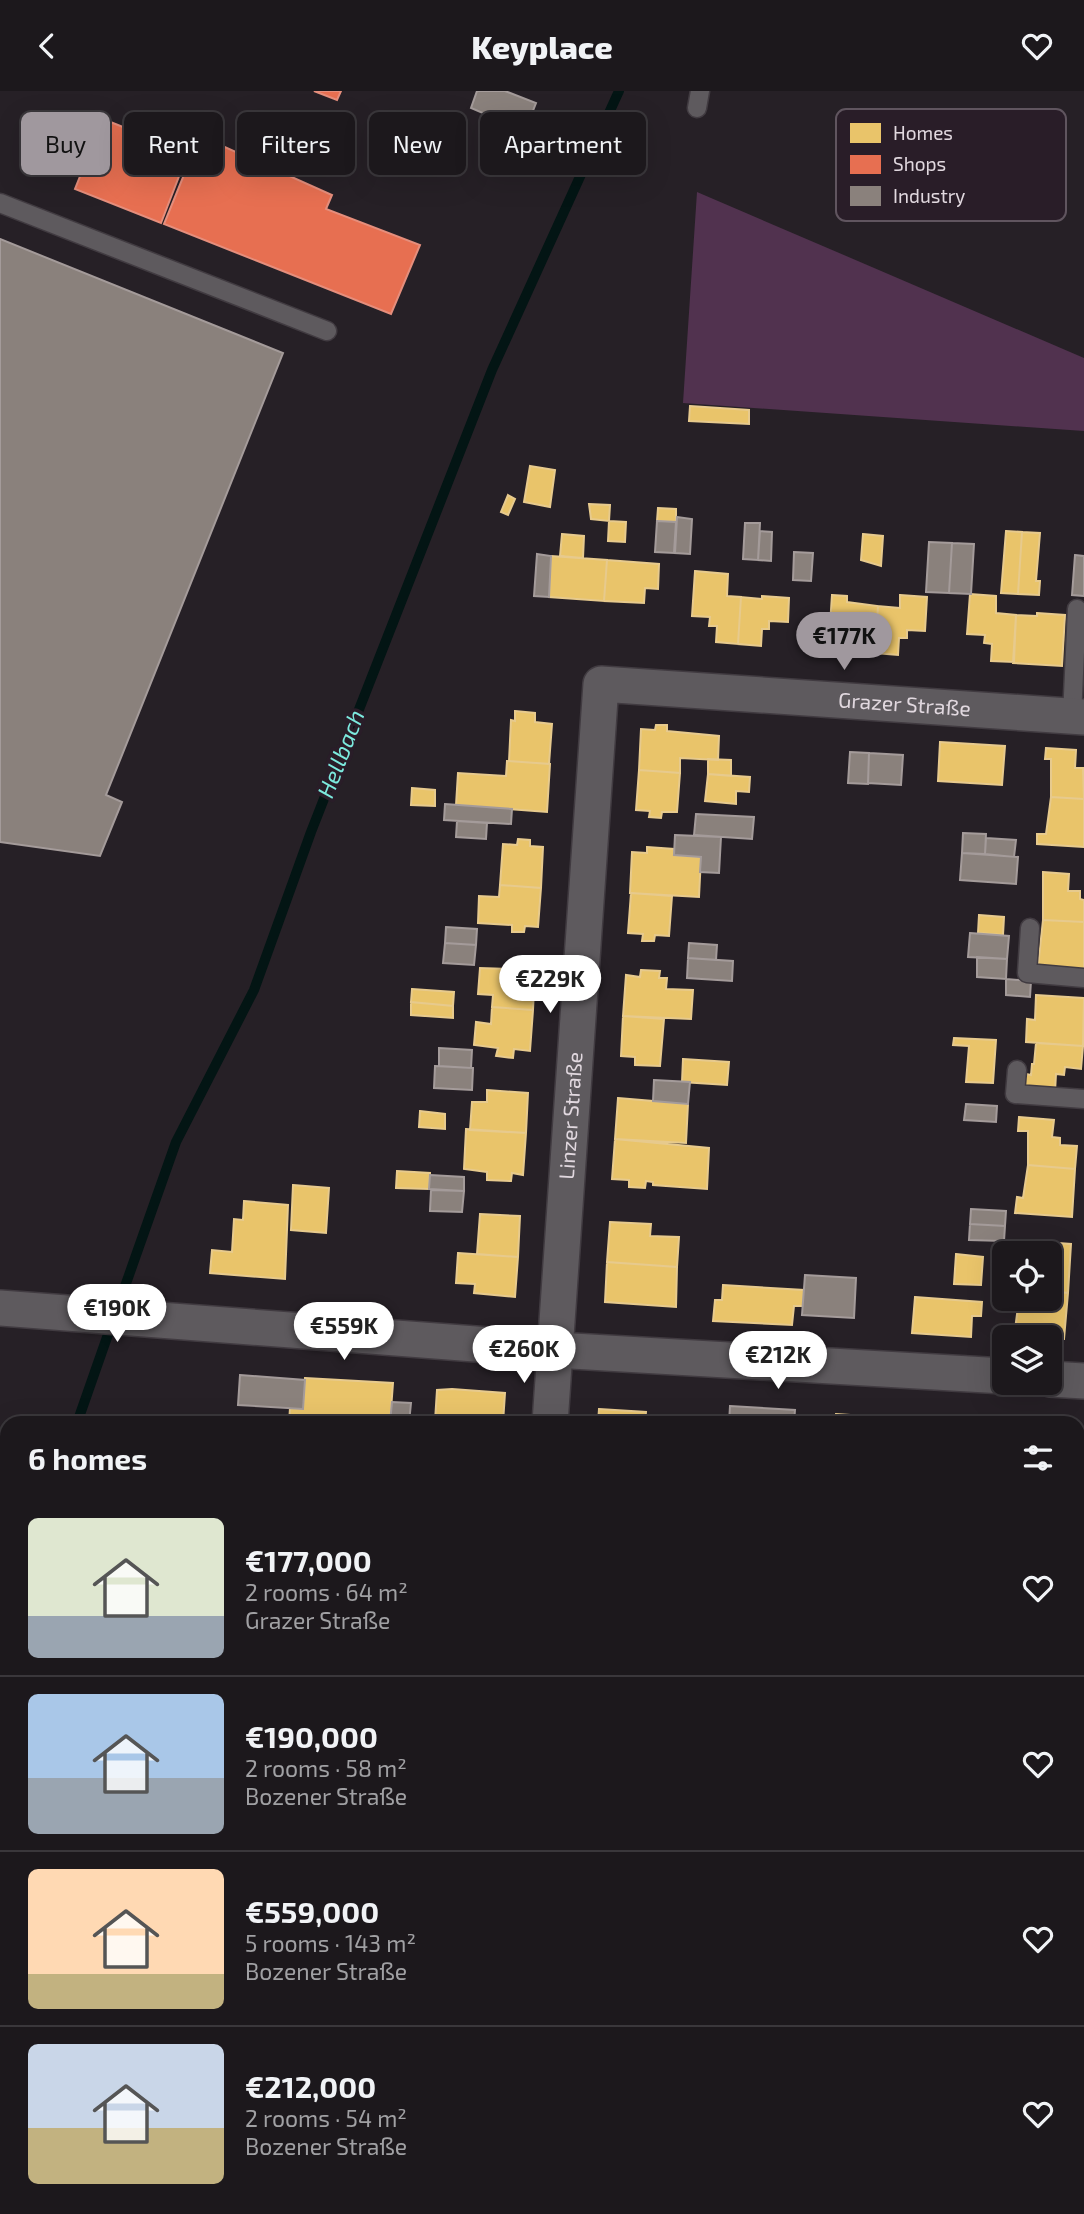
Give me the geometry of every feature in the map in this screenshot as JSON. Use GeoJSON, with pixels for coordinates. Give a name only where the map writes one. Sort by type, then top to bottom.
{"type":"FeatureCollection","features":[{"type":"Feature","properties":{"kind":"street","name":"Grazer Straße"},"geometry":{"type":"LineString","coordinates":[[601,684],[1078,716]]}},
{"type":"Feature","properties":{"kind":"street","name":"Linzer Straße"},"geometry":{"type":"LineString","coordinates":[[550,1416],[601,684]]}},
{"type":"Feature","properties":{"kind":"street"},"geometry":{"type":"LineString","coordinates":[[0,1308],[555,1350],[992,1375]]}},
{"type":"Feature","properties":{"kind":"street"},"geometry":{"type":"LineString","coordinates":[[1062,1380],[1084,1381]]}},
{"type":"Feature","properties":{"kind":"lane"},"geometry":{"type":"LineString","coordinates":[[0,203],[327,331]]}},
{"type":"Feature","properties":{"kind":"lane"},"geometry":{"type":"LineString","coordinates":[[1077,609],[1078,716]]}},
{"type":"Feature","properties":{"kind":"lane"},"geometry":{"type":"LineString","coordinates":[[1030,928],[1027,974],[1084,978]]}},
{"type":"Feature","properties":{"kind":"lane"},"geometry":{"type":"LineString","coordinates":[[1017,1070],[1015,1094],[1084,1099]]}},
{"type":"Feature","properties":{"kind":"shaded area"},"geometry":{"type":"Polygon","coordinates":[[[697,192],[1084,358],[1084,431],[683,403],[697,192]]]}},
{"type":"Feature","properties":{"kind":"building: Homes"},"geometry":{"type":"Polygon","coordinates":[[[690,406],[749,410],[749,424],[689,421],[690,406]]]}},
{"type":"Feature","properties":{"kind":"building: Homes"},"geometry":{"type":"Polygon","coordinates":[[[530,466],[555,470],[550,507],[524,502],[530,466]]]}},
{"type":"Feature","properties":{"kind":"building: Homes"},"geometry":{"type":"Polygon","coordinates":[[[508,495],[515,499],[508,515],[501,512],[508,495]]]}},
{"type":"Feature","properties":{"kind":"building: Homes"},"geometry":{"type":"Polygon","coordinates":[[[589,504],[610,505],[609,521],[591,519],[589,504]]]}},
{"type":"Feature","properties":{"kind":"building: Homes"},"geometry":{"type":"Polygon","coordinates":[[[658,508],[676,509],[676,522],[657,521],[658,508]]]}},
{"type":"Feature","properties":{"kind":"building: Homes"},"geometry":{"type":"Polygon","coordinates":[[[609,521],[626,522],[625,542],[608,541],[609,521]]]}},
{"type":"Feature","properties":{"kind":"building: Homes"},"geometry":{"type":"Polygon","coordinates":[[[1006,531],[1022,532],[1018,594],[1001,593],[1006,531]]]}},
{"type":"Feature","properties":{"kind":"building: Homes"},"geometry":{"type":"Polygon","coordinates":[[[1022,532],[1040,533],[1036,581],[1040,581],[1039,595],[1018,594],[1022,532]]]}},
{"type":"Feature","properties":{"kind":"building: Homes"},"geometry":{"type":"Polygon","coordinates":[[[562,534],[584,536],[583,558],[560,556],[562,534]]]}},
{"type":"Feature","properties":{"kind":"building: Homes"},"geometry":{"type":"Polygon","coordinates":[[[863,534],[883,536],[881,566],[861,560],[863,534]]]}},
{"type":"Feature","properties":{"kind":"building: Homes"},"geometry":{"type":"Polygon","coordinates":[[[551,556],[607,560],[604,601],[549,597],[551,556]]]}},
{"type":"Feature","properties":{"kind":"building: Homes"},"geometry":{"type":"Polygon","coordinates":[[[607,560],[659,564],[658,589],[645,588],[644,603],[604,601],[607,560]]]}},
{"type":"Feature","properties":{"kind":"building: Homes"},"geometry":{"type":"Polygon","coordinates":[[[695,571],[728,574],[727,596],[741,597],[738,644],[716,642],[717,626],[709,626],[710,617],[692,616],[695,571]]]}},
{"type":"Feature","properties":{"kind":"building: Homes"},"geometry":{"type":"Polygon","coordinates":[[[970,594],[996,596],[996,613],[1016,615],[1014,662],[991,661],[992,644],[984,643],[985,635],[967,634],[970,594]]]}},
{"type":"Feature","properties":{"kind":"building: Homes"},"geometry":{"type":"Polygon","coordinates":[[[832,595],[847,596],[847,602],[878,606],[875,653],[853,652],[854,635],[846,634],[847,626],[830,625],[832,595]]]}},
{"type":"Feature","properties":{"kind":"building: Homes"},"geometry":{"type":"Polygon","coordinates":[[[900,595],[927,597],[925,631],[907,630],[907,638],[899,638],[898,655],[875,653],[878,606],[900,608],[900,595]]]}},
{"type":"Feature","properties":{"kind":"building: Homes"},"geometry":{"type":"Polygon","coordinates":[[[762,596],[789,598],[788,622],[769,621],[769,629],[762,629],[761,646],[738,644],[741,597],[762,599],[762,596]]]}},
{"type":"Feature","properties":{"kind":"building: Homes"},"geometry":{"type":"Polygon","coordinates":[[[1037,613],[1065,615],[1062,666],[1013,663],[1016,615],[1037,616],[1037,613]]]}},
{"type":"Feature","properties":{"kind":"building: Homes"},"geometry":{"type":"Polygon","coordinates":[[[515,711],[535,713],[535,722],[552,724],[549,764],[509,761],[511,720],[515,721],[515,711]]]}},
{"type":"Feature","properties":{"kind":"building: Homes"},"geometry":{"type":"Polygon","coordinates":[[[656,725],[667,725],[667,731],[719,736],[718,760],[680,758],[680,773],[639,770],[641,729],[655,730],[656,725]]]}},
{"type":"Feature","properties":{"kind":"building: Homes"},"geometry":{"type":"Polygon","coordinates":[[[940,742],[1005,746],[1002,785],[938,781],[940,742]]]}},
{"type":"Feature","properties":{"kind":"building: Homes"},"geometry":{"type":"Polygon","coordinates":[[[1046,748],[1076,750],[1075,768],[1083,768],[1084,799],[1051,797],[1051,759],[1045,759],[1046,748]]]}},
{"type":"Feature","properties":{"kind":"building: Homes"},"geometry":{"type":"Polygon","coordinates":[[[708,759],[731,760],[731,776],[708,774],[708,759]]]}},
{"type":"Feature","properties":{"kind":"building: Homes"},"geometry":{"type":"Polygon","coordinates":[[[507,761],[550,764],[547,812],[456,805],[458,773],[506,776],[507,761]]]}},
{"type":"Feature","properties":{"kind":"building: Homes"},"geometry":{"type":"Polygon","coordinates":[[[639,770],[680,773],[677,812],[662,812],[661,818],[649,817],[650,811],[636,810],[639,770]]]}},
{"type":"Feature","properties":{"kind":"building: Homes"},"geometry":{"type":"Polygon","coordinates":[[[708,774],[750,777],[749,792],[736,791],[736,804],[705,801],[708,774]]]}},
{"type":"Feature","properties":{"kind":"building: Homes"},"geometry":{"type":"Polygon","coordinates":[[[412,788],[435,790],[435,806],[411,805],[412,788]]]}},
{"type":"Feature","properties":{"kind":"building: Homes"},"geometry":{"type":"Polygon","coordinates":[[[1051,797],[1084,799],[1084,847],[1037,844],[1037,834],[1046,834],[1051,797]]]}},
{"type":"Feature","properties":{"kind":"building: Homes"},"geometry":{"type":"Polygon","coordinates":[[[518,839],[530,840],[530,846],[543,847],[541,888],[500,885],[503,844],[517,845],[518,839]]]}},
{"type":"Feature","properties":{"kind":"building: Homes"},"geometry":{"type":"Polygon","coordinates":[[[647,847],[674,849],[674,855],[701,857],[699,897],[630,893],[632,852],[647,853],[647,847]]]}},
{"type":"Feature","properties":{"kind":"building: Homes"},"geometry":{"type":"Polygon","coordinates":[[[1043,872],[1069,874],[1068,891],[1080,891],[1080,899],[1084,900],[1084,922],[1043,920],[1043,872]]]}},
{"type":"Feature","properties":{"kind":"building: Homes"},"geometry":{"type":"Polygon","coordinates":[[[500,885],[541,888],[538,927],[525,926],[524,932],[512,932],[512,925],[478,923],[479,896],[499,897],[500,885]]]}},
{"type":"Feature","properties":{"kind":"building: Homes"},"geometry":{"type":"Polygon","coordinates":[[[631,893],[672,896],[669,936],[655,935],[654,941],[642,941],[643,934],[628,933],[631,893]]]}},
{"type":"Feature","properties":{"kind":"building: Homes"},"geometry":{"type":"Polygon","coordinates":[[[979,915],[1004,917],[1003,935],[978,933],[979,915]]]}},
{"type":"Feature","properties":{"kind":"building: Homes"},"geometry":{"type":"Polygon","coordinates":[[[1043,920],[1084,922],[1084,970],[1038,967],[1043,920]]]}},
{"type":"Feature","properties":{"kind":"building: Homes"},"geometry":{"type":"Polygon","coordinates":[[[510,963],[522,964],[522,970],[535,971],[533,1010],[492,1007],[493,995],[478,994],[480,968],[510,969],[510,963]]]}},
{"type":"Feature","properties":{"kind":"building: Homes"},"geometry":{"type":"Polygon","coordinates":[[[641,970],[660,971],[659,978],[667,978],[666,989],[693,990],[691,1019],[623,1016],[626,975],[640,977],[641,970]]]}},
{"type":"Feature","properties":{"kind":"building: Homes"},"geometry":{"type":"Polygon","coordinates":[[[412,989],[454,992],[453,1006],[411,1002],[412,989]]]}},
{"type":"Feature","properties":{"kind":"building: Homes"},"geometry":{"type":"Polygon","coordinates":[[[1036,995],[1084,998],[1083,1046],[1026,1042],[1027,1019],[1035,1020],[1036,995]]]}},
{"type":"Feature","properties":{"kind":"building: Homes"},"geometry":{"type":"Polygon","coordinates":[[[411,1002],[453,1006],[453,1018],[411,1015],[411,1002]]]}},
{"type":"Feature","properties":{"kind":"building: Homes"},"geometry":{"type":"Polygon","coordinates":[[[492,1007],[533,1010],[530,1051],[514,1049],[513,1058],[496,1056],[498,1048],[474,1045],[476,1022],[491,1024],[492,1007]]]}},
{"type":"Feature","properties":{"kind":"building: Homes"},"geometry":{"type":"Polygon","coordinates":[[[623,1016],[664,1019],[660,1066],[635,1065],[635,1057],[621,1056],[623,1016]]]}},
{"type":"Feature","properties":{"kind":"building: Homes"},"geometry":{"type":"Polygon","coordinates":[[[954,1038],[996,1040],[993,1083],[966,1082],[969,1046],[953,1045],[954,1038]]]}},
{"type":"Feature","properties":{"kind":"building: Homes"},"geometry":{"type":"Polygon","coordinates":[[[1036,1043],[1083,1046],[1081,1069],[1065,1067],[1064,1075],[1056,1074],[1055,1092],[1024,1090],[1026,1074],[1031,1075],[1034,1064],[1036,1043]]]}},
{"type":"Feature","properties":{"kind":"building: Homes"},"geometry":{"type":"Polygon","coordinates":[[[683,1059],[729,1062],[727,1085],[682,1082],[683,1059]]]}},
{"type":"Feature","properties":{"kind":"building: Homes"},"geometry":{"type":"Polygon","coordinates":[[[487,1090],[528,1093],[526,1133],[470,1130],[472,1102],[487,1102],[487,1090]]]}},
{"type":"Feature","properties":{"kind":"building: Homes"},"geometry":{"type":"Polygon","coordinates":[[[618,1098],[688,1104],[686,1143],[615,1139],[618,1098]]]}},
{"type":"Feature","properties":{"kind":"building: Homes"},"geometry":{"type":"Polygon","coordinates":[[[420,1111],[445,1114],[445,1129],[419,1127],[420,1111]]]}},
{"type":"Feature","properties":{"kind":"building: Homes"},"geometry":{"type":"Polygon","coordinates":[[[1019,1117],[1054,1120],[1052,1137],[1060,1138],[1060,1145],[1077,1146],[1075,1169],[1028,1165],[1028,1131],[1018,1131],[1019,1117]]]}},
{"type":"Feature","properties":{"kind":"building: Homes"},"geometry":{"type":"Polygon","coordinates":[[[466,1129],[526,1133],[523,1175],[512,1173],[511,1181],[487,1180],[487,1172],[464,1169],[466,1129]]]}},
{"type":"Feature","properties":{"kind":"building: Homes"},"geometry":{"type":"Polygon","coordinates":[[[615,1139],[709,1148],[707,1189],[653,1185],[653,1182],[646,1181],[645,1188],[629,1187],[629,1180],[612,1179],[615,1139]]]}},
{"type":"Feature","properties":{"kind":"building: Homes"},"geometry":{"type":"Polygon","coordinates":[[[1028,1165],[1075,1169],[1072,1217],[1015,1213],[1017,1197],[1023,1198],[1028,1165]]]}},
{"type":"Feature","properties":{"kind":"building: Homes"},"geometry":{"type":"Polygon","coordinates":[[[397,1171],[430,1173],[429,1189],[396,1188],[397,1171]]]}},
{"type":"Feature","properties":{"kind":"building: Homes"},"geometry":{"type":"Polygon","coordinates":[[[293,1185],[329,1188],[326,1233],[291,1230],[293,1185]]]}},
{"type":"Feature","properties":{"kind":"building: Homes"},"geometry":{"type":"Polygon","coordinates":[[[244,1201],[288,1205],[285,1279],[210,1273],[212,1250],[232,1252],[234,1219],[243,1220],[244,1201]]]}},
{"type":"Feature","properties":{"kind":"building: Homes"},"geometry":{"type":"Polygon","coordinates":[[[480,1214],[520,1216],[518,1257],[477,1254],[480,1214]]]}},
{"type":"Feature","properties":{"kind":"building: Homes"},"geometry":{"type":"Polygon","coordinates":[[[610,1222],[651,1224],[650,1236],[679,1237],[677,1267],[607,1262],[610,1222]]]}},
{"type":"Feature","properties":{"kind":"building: Homes"},"geometry":{"type":"Polygon","coordinates":[[[1062,1243],[1071,1244],[1068,1293],[1062,1292],[1062,1243]]]}},
{"type":"Feature","properties":{"kind":"building: Homes"},"geometry":{"type":"Polygon","coordinates":[[[458,1253],[518,1257],[515,1297],[474,1293],[475,1284],[456,1283],[458,1253]]]}},
{"type":"Feature","properties":{"kind":"building: Homes"},"geometry":{"type":"Polygon","coordinates":[[[956,1254],[983,1257],[981,1285],[954,1284],[956,1254]]]}},
{"type":"Feature","properties":{"kind":"building: Homes"},"geometry":{"type":"Polygon","coordinates":[[[607,1262],[677,1267],[676,1307],[605,1302],[607,1262]]]}},
{"type":"Feature","properties":{"kind":"building: Homes"},"geometry":{"type":"Polygon","coordinates":[[[723,1285],[804,1290],[803,1306],[794,1306],[792,1325],[713,1321],[715,1300],[722,1300],[723,1285]]]}},
{"type":"Feature","properties":{"kind":"building: Homes"},"geometry":{"type":"Polygon","coordinates":[[[1062,1292],[1068,1293],[1064,1339],[1062,1325],[1016,1325],[1017,1311],[1062,1311],[1062,1292]]]}},
{"type":"Feature","properties":{"kind":"building: Homes"},"geometry":{"type":"Polygon","coordinates":[[[915,1297],[982,1302],[981,1316],[972,1316],[971,1337],[912,1333],[915,1297]]]}},
{"type":"Feature","properties":{"kind":"building: Homes"},"geometry":{"type":"Polygon","coordinates":[[[305,1378],[393,1383],[391,1416],[289,1416],[290,1408],[303,1409],[305,1378]]]}},
{"type":"Feature","properties":{"kind":"building: Homes"},"geometry":{"type":"Polygon","coordinates":[[[437,1390],[505,1393],[503,1416],[435,1416],[437,1390]]]}},
{"type":"Feature","properties":{"kind":"building: Homes"},"geometry":{"type":"Polygon","coordinates":[[[599,1409],[646,1412],[646,1416],[598,1416],[599,1409]]]}},
{"type":"Feature","properties":{"kind":"building: Shops"},"geometry":{"type":"Polygon","coordinates":[[[314,91],[341,91],[337,100],[314,91]]]}},
{"type":"Feature","properties":{"kind":"building: Shops"},"geometry":{"type":"Polygon","coordinates":[[[110,122],[124,127],[124,175],[180,175],[161,223],[75,189],[81,175],[110,175],[110,122]]]}},
{"type":"Feature","properties":{"kind":"building: Shops"},"geometry":{"type":"Polygon","coordinates":[[[223,146],[237,152],[237,175],[287,175],[332,195],[326,209],[420,245],[391,314],[164,224],[184,175],[223,175],[223,146]]]}},
{"type":"Feature","properties":{"kind":"building: Industry"},"geometry":{"type":"Polygon","coordinates":[[[477,91],[505,91],[536,103],[532,112],[480,112],[471,108],[477,91]]]}},
{"type":"Feature","properties":{"kind":"building: Industry"},"geometry":{"type":"Polygon","coordinates":[[[0,239],[283,353],[106,795],[122,802],[100,856],[0,842],[0,239]]]}},
{"type":"Feature","properties":{"kind":"building: Industry"},"geometry":{"type":"Polygon","coordinates":[[[677,517],[692,519],[690,554],[675,553],[677,517]]]}},
{"type":"Feature","properties":{"kind":"building: Industry"},"geometry":{"type":"Polygon","coordinates":[[[657,521],[676,522],[674,553],[655,552],[657,521]]]}},
{"type":"Feature","properties":{"kind":"building: Industry"},"geometry":{"type":"Polygon","coordinates":[[[745,523],[760,523],[758,560],[743,559],[745,523]]]}},
{"type":"Feature","properties":{"kind":"building: Industry"},"geometry":{"type":"Polygon","coordinates":[[[760,531],[772,532],[771,561],[758,560],[760,531]]]}},
{"type":"Feature","properties":{"kind":"building: Industry"},"geometry":{"type":"Polygon","coordinates":[[[929,542],[952,543],[949,593],[926,592],[929,542]]]}},
{"type":"Feature","properties":{"kind":"building: Industry"},"geometry":{"type":"Polygon","coordinates":[[[952,543],[974,544],[971,594],[949,593],[952,543]]]}},
{"type":"Feature","properties":{"kind":"building: Industry"},"geometry":{"type":"Polygon","coordinates":[[[794,552],[813,553],[811,581],[793,580],[794,552]]]}},
{"type":"Feature","properties":{"kind":"building: Industry"},"geometry":{"type":"Polygon","coordinates":[[[537,554],[551,556],[549,597],[534,596],[537,554]]]}},
{"type":"Feature","properties":{"kind":"building: Industry"},"geometry":{"type":"Polygon","coordinates":[[[1075,555],[1084,556],[1084,596],[1072,595],[1075,555]]]}},
{"type":"Feature","properties":{"kind":"building: Industry"},"geometry":{"type":"Polygon","coordinates":[[[850,752],[869,753],[868,784],[848,783],[850,752]]]}},
{"type":"Feature","properties":{"kind":"building: Industry"},"geometry":{"type":"Polygon","coordinates":[[[869,753],[903,755],[901,785],[868,783],[869,753]]]}},
{"type":"Feature","properties":{"kind":"building: Industry"},"geometry":{"type":"Polygon","coordinates":[[[445,804],[512,809],[511,824],[444,820],[445,804]]]}},
{"type":"Feature","properties":{"kind":"building: Industry"},"geometry":{"type":"Polygon","coordinates":[[[696,814],[754,817],[752,839],[694,835],[696,814]]]}},
{"type":"Feature","properties":{"kind":"building: Industry"},"geometry":{"type":"Polygon","coordinates":[[[457,821],[487,823],[486,839],[456,837],[457,821]]]}},
{"type":"Feature","properties":{"kind":"building: Industry"},"geometry":{"type":"Polygon","coordinates":[[[963,833],[986,834],[985,854],[962,853],[963,833]]]}},
{"type":"Feature","properties":{"kind":"building: Industry"},"geometry":{"type":"Polygon","coordinates":[[[675,835],[721,837],[719,873],[700,872],[701,857],[674,855],[675,835]]]}},
{"type":"Feature","properties":{"kind":"building: Industry"},"geometry":{"type":"Polygon","coordinates":[[[986,838],[1016,840],[1014,857],[985,854],[986,838]]]}},
{"type":"Feature","properties":{"kind":"building: Industry"},"geometry":{"type":"Polygon","coordinates":[[[962,853],[1018,857],[1016,884],[960,880],[962,853]]]}},
{"type":"Feature","properties":{"kind":"building: Industry"},"geometry":{"type":"Polygon","coordinates":[[[446,927],[477,929],[476,945],[445,943],[446,927]]]}},
{"type":"Feature","properties":{"kind":"building: Industry"},"geometry":{"type":"Polygon","coordinates":[[[970,933],[1009,936],[1007,959],[968,957],[970,933]]]}},
{"type":"Feature","properties":{"kind":"building: Industry"},"geometry":{"type":"Polygon","coordinates":[[[445,943],[476,945],[474,965],[443,963],[445,943]]]}},
{"type":"Feature","properties":{"kind":"building: Industry"},"geometry":{"type":"Polygon","coordinates":[[[689,943],[717,945],[716,960],[688,958],[689,943]]]}},
{"type":"Feature","properties":{"kind":"building: Industry"},"geometry":{"type":"Polygon","coordinates":[[[977,957],[1007,959],[1006,979],[977,977],[977,957]]]}},
{"type":"Feature","properties":{"kind":"building: Industry"},"geometry":{"type":"Polygon","coordinates":[[[688,958],[733,961],[732,981],[687,978],[688,958]]]}},
{"type":"Feature","properties":{"kind":"building: Industry"},"geometry":{"type":"Polygon","coordinates":[[[1006,979],[1031,981],[1030,997],[1006,995],[1006,979]]]}},
{"type":"Feature","properties":{"kind":"building: Industry"},"geometry":{"type":"Polygon","coordinates":[[[439,1048],[472,1050],[471,1068],[439,1066],[439,1048]]]}},
{"type":"Feature","properties":{"kind":"building: Industry"},"geometry":{"type":"Polygon","coordinates":[[[435,1066],[473,1068],[472,1090],[434,1088],[435,1066]]]}},
{"type":"Feature","properties":{"kind":"building: Industry"},"geometry":{"type":"Polygon","coordinates":[[[654,1080],[690,1082],[688,1104],[653,1101],[654,1080]]]}},
{"type":"Feature","properties":{"kind":"building: Industry"},"geometry":{"type":"Polygon","coordinates":[[[966,1104],[997,1106],[996,1122],[964,1120],[966,1104]]]}},
{"type":"Feature","properties":{"kind":"building: Industry"},"geometry":{"type":"Polygon","coordinates":[[[430,1175],[464,1177],[464,1191],[429,1189],[430,1175]]]}},
{"type":"Feature","properties":{"kind":"building: Industry"},"geometry":{"type":"Polygon","coordinates":[[[431,1190],[464,1191],[462,1212],[430,1211],[431,1190]]]}},
{"type":"Feature","properties":{"kind":"building: Industry"},"geometry":{"type":"Polygon","coordinates":[[[971,1209],[1006,1211],[1005,1226],[970,1224],[971,1209]]]}},
{"type":"Feature","properties":{"kind":"building: Industry"},"geometry":{"type":"Polygon","coordinates":[[[970,1224],[1005,1226],[1004,1241],[969,1240],[970,1224]]]}},
{"type":"Feature","properties":{"kind":"building: Industry"},"geometry":{"type":"Polygon","coordinates":[[[805,1275],[856,1278],[854,1318],[802,1315],[805,1275]]]}},
{"type":"Feature","properties":{"kind":"building: Industry"},"geometry":{"type":"Polygon","coordinates":[[[240,1375],[305,1380],[303,1409],[238,1405],[240,1375]]]}},
{"type":"Feature","properties":{"kind":"building: Industry"},"geometry":{"type":"Polygon","coordinates":[[[392,1402],[411,1403],[410,1416],[391,1416],[392,1402]]]}},
{"type":"Feature","properties":{"kind":"building: Industry"},"geometry":{"type":"Polygon","coordinates":[[[730,1406],[795,1410],[795,1416],[729,1416],[730,1406]]]}},
{"type":"Feature","properties":{"kind":"waterway","name":"Hellbach"},"geometry":{"type":"LineString","coordinates":[[117,1309],[176,1142],[254,990],[311,832],[492,370],[619,91]]}},
{"type":"Feature","properties":{"kind":"waterway","name":"Hellbach"},"geometry":{"type":"LineString","coordinates":[[79,1416],[112,1323]]}}]}
